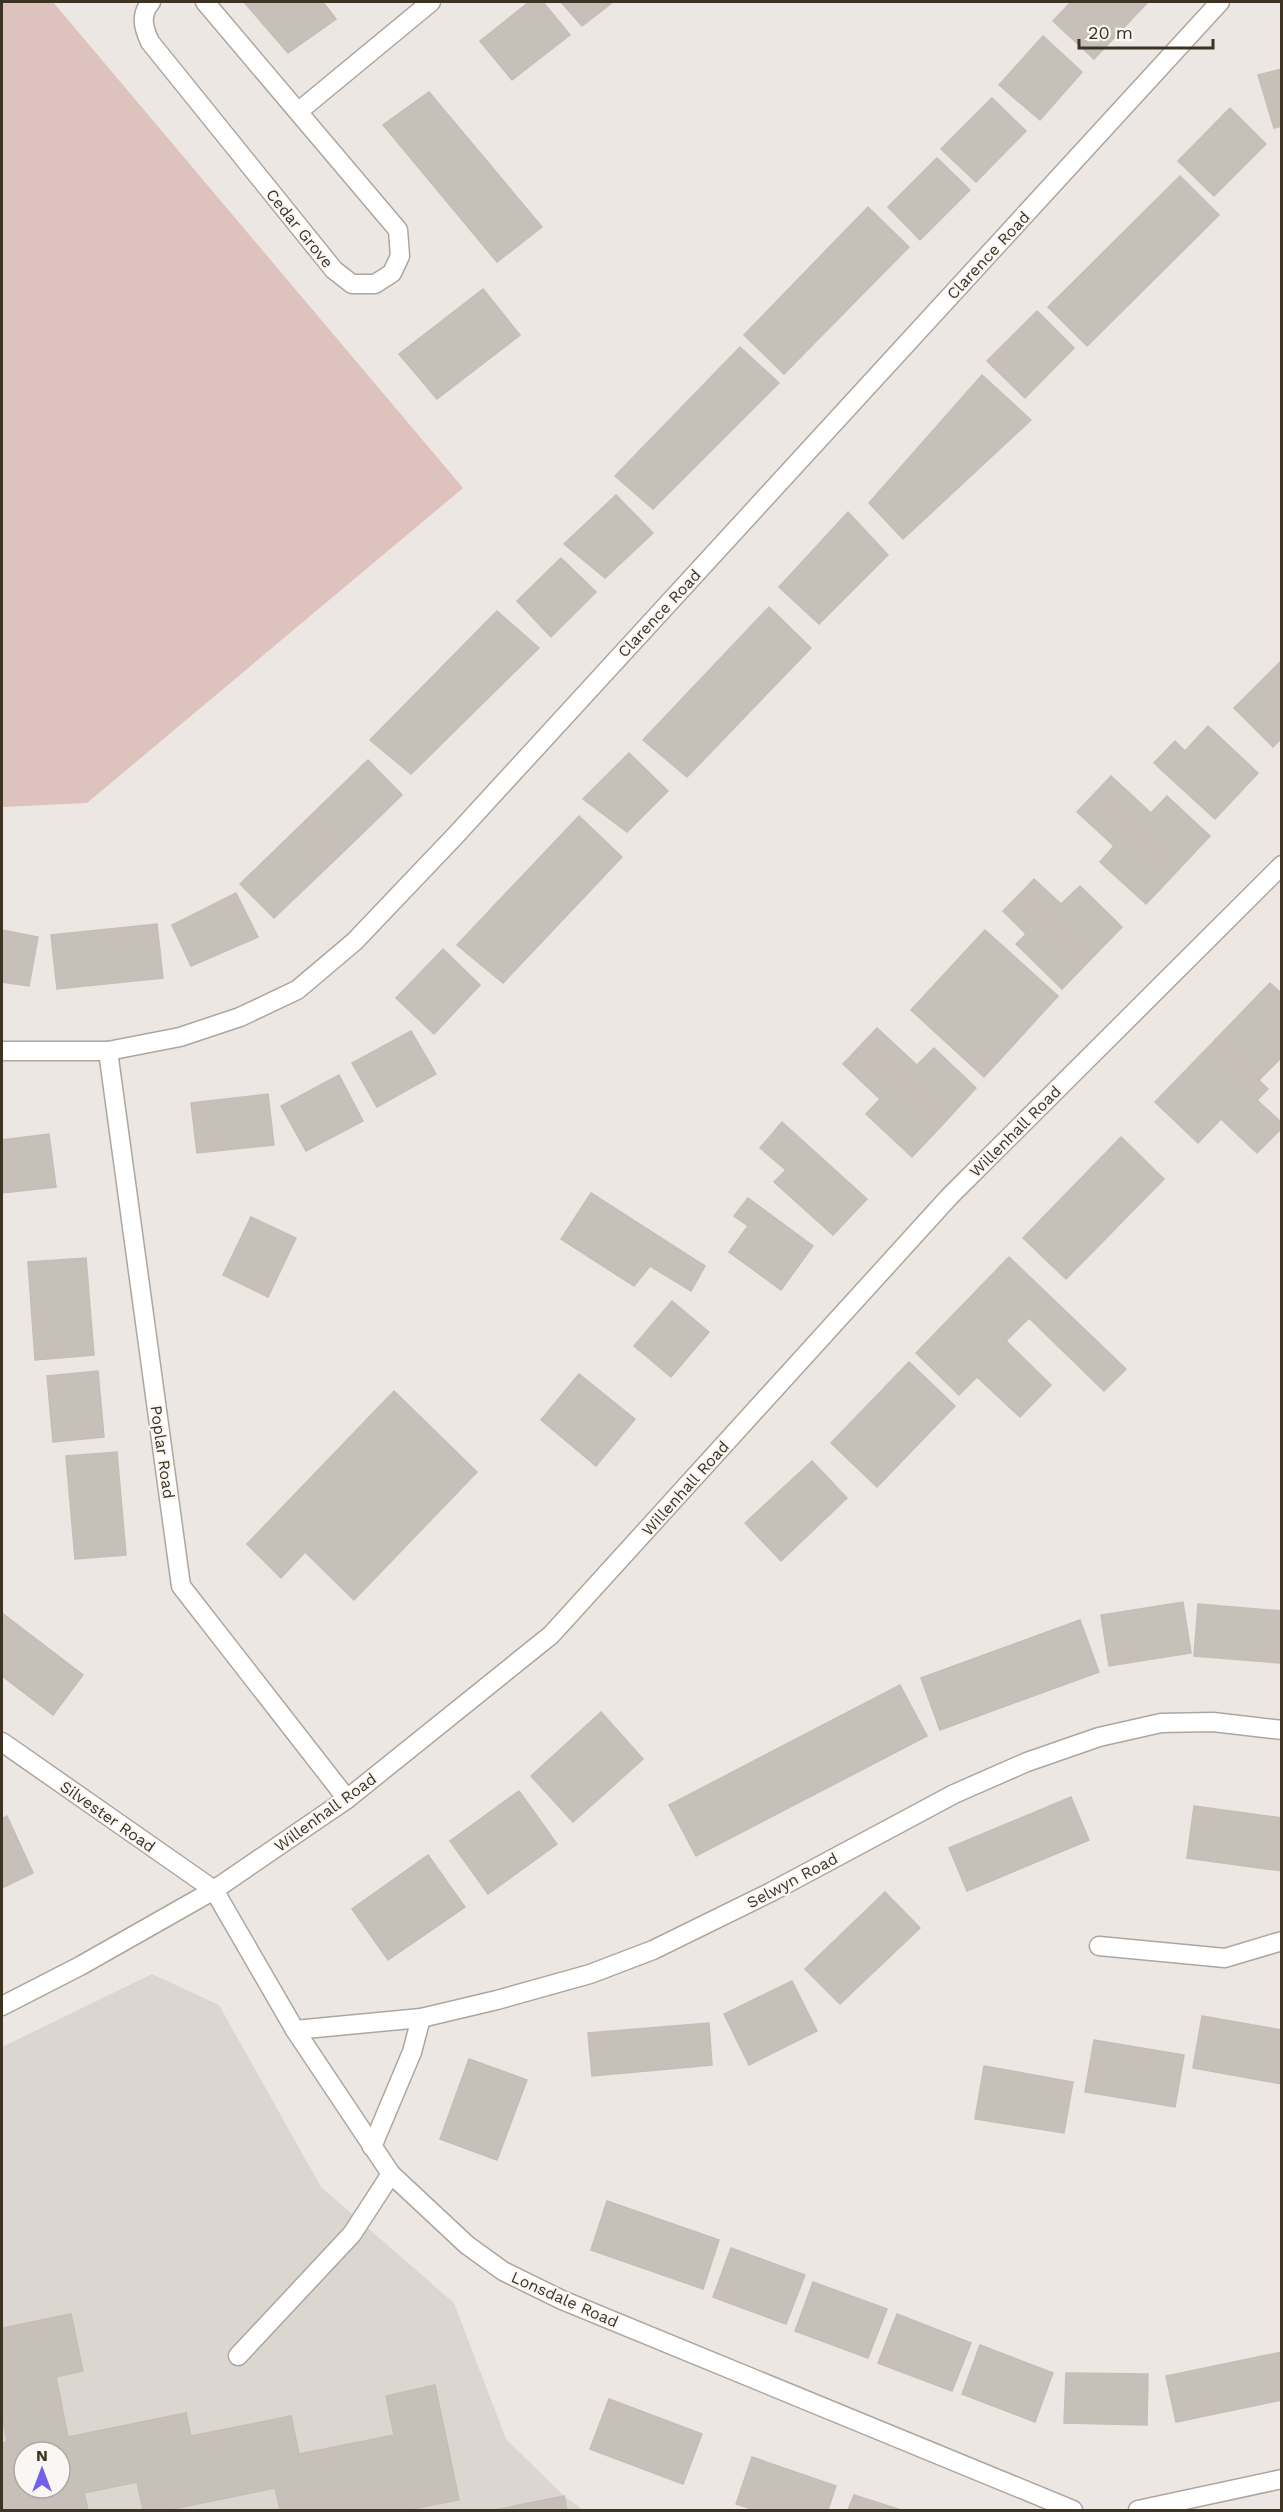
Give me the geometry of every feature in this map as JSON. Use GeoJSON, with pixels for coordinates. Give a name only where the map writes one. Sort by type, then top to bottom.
{"type":"FeatureCollection","features":[{"type":"Feature","properties":{"kind":"street","name":"Cedar Grove"},"geometry":{"type":"LineString","coordinates":[[151,2],[145,9],[143,27],[150,42],[334,270],[352,284],[375,284],[393,273],[400,256],[398,230],[205,2]]}},
{"type":"Feature","properties":{"kind":"street"},"geometry":{"type":"LineString","coordinates":[[299,111],[431,2]]}},
{"type":"Feature","properties":{"kind":"street","name":"Clarence Road"},"geometry":{"type":"LineString","coordinates":[[2,1051],[108,1051],[180,1037],[240,1017],[297,990],[355,941],[471,818],[1220,2]]}},
{"type":"Feature","properties":{"kind":"street","name":"Willenhall Road"},"geometry":{"type":"LineString","coordinates":[[2,2006],[80,1966],[214,1890],[347,1799],[551,1635],[950,1196],[1281,865]]}},
{"type":"Feature","properties":{"kind":"street","name":"Poplar Road"},"geometry":{"type":"LineString","coordinates":[[108,1051],[181,1587],[347,1799]]}},
{"type":"Feature","properties":{"kind":"street","name":"Selwyn Road"},"geometry":{"type":"LineString","coordinates":[[295,2030],[421,2018],[580,1977],[653,1950],[771,1892],[954,1794],[1027,1762],[1099,1737],[1161,1723],[1213,1722],[1281,1730]]}},
{"type":"Feature","properties":{"kind":"street","name":"Silvester Road"},"geometry":{"type":"LineString","coordinates":[[2,1742],[214,1890]]}},
{"type":"Feature","properties":{"kind":"street","name":"Lonsdale Road"},"geometry":{"type":"LineString","coordinates":[[214,1890],[295,2030],[391,2174],[467,2245],[503,2271],[562,2300],[1073,2511]]}},
{"type":"Feature","properties":{"kind":"street"},"geometry":{"type":"LineString","coordinates":[[1098,1946],[1225,1958],[1281,1941]]}},
{"type":"Feature","properties":{"kind":"street"},"geometry":{"type":"LineString","coordinates":[[372,2147],[412,2052],[421,2018]]}},
{"type":"Feature","properties":{"kind":"street"},"geometry":{"type":"LineString","coordinates":[[238,2356],[352,2234],[391,2174]]}},
{"type":"Feature","properties":{"kind":"street"},"geometry":{"type":"LineString","coordinates":[[1138,2511],[1281,2479]]}},
{"type":"Feature","properties":{"kind":"shaded area"},"geometry":{"type":"Polygon","coordinates":[[[2,2],[53,2],[463,488],[87,803],[2,807],[2,2]]]}},
{"type":"Feature","properties":{"kind":"shaded area"},"geometry":{"type":"Polygon","coordinates":[[[152,1974],[219,2005],[321,2187],[454,2303],[506,2439],[564,2496],[583,2510],[2,2510],[2,2047],[152,1974]]]}},
{"type":"Feature","properties":{"kind":"building"},"geometry":{"type":"Polygon","coordinates":[[[244,2],[323,2],[336,19],[288,53],[244,2]]]}},
{"type":"Feature","properties":{"kind":"building"},"geometry":{"type":"Polygon","coordinates":[[[529,2],[543,2],[570,35],[512,80],[480,41],[529,2]]]}},
{"type":"Feature","properties":{"kind":"building"},"geometry":{"type":"Polygon","coordinates":[[[561,2],[613,2],[582,26],[561,2]]]}},
{"type":"Feature","properties":{"kind":"building"},"geometry":{"type":"Polygon","coordinates":[[[1071,2],[1148,2],[1094,59],[1053,21],[1071,2]]]}},
{"type":"Feature","properties":{"kind":"building"},"geometry":{"type":"Polygon","coordinates":[[[1043,36],[1082,72],[1040,120],[999,85],[1043,36]]]}},
{"type":"Feature","properties":{"kind":"building"},"geometry":{"type":"Polygon","coordinates":[[[1282,69],[1282,126],[1274,128],[1258,75],[1282,69]]]}},
{"type":"Feature","properties":{"kind":"building"},"geometry":{"type":"Polygon","coordinates":[[[429,92],[542,227],[497,262],[383,125],[429,92]]]}},
{"type":"Feature","properties":{"kind":"building"},"geometry":{"type":"Polygon","coordinates":[[[992,98],[1026,131],[976,182],[941,149],[992,98]]]}},
{"type":"Feature","properties":{"kind":"building"},"geometry":{"type":"Polygon","coordinates":[[[1230,108],[1266,144],[1214,196],[1178,161],[1230,108]]]}},
{"type":"Feature","properties":{"kind":"building"},"geometry":{"type":"Polygon","coordinates":[[[937,158],[970,190],[920,240],[888,207],[937,158]]]}},
{"type":"Feature","properties":{"kind":"building"},"geometry":{"type":"Polygon","coordinates":[[[1180,176],[1219,215],[1087,346],[1048,307],[1180,176]]]}},
{"type":"Feature","properties":{"kind":"building"},"geometry":{"type":"Polygon","coordinates":[[[868,207],[909,247],[784,374],[744,335],[868,207]]]}},
{"type":"Feature","properties":{"kind":"building"},"geometry":{"type":"Polygon","coordinates":[[[483,289],[520,335],[437,399],[399,354],[483,289]]]}},
{"type":"Feature","properties":{"kind":"building"},"geometry":{"type":"Polygon","coordinates":[[[1037,311],[1074,348],[1025,398],[987,361],[1037,311]]]}},
{"type":"Feature","properties":{"kind":"building"},"geometry":{"type":"Polygon","coordinates":[[[740,347],[779,383],[653,509],[615,476],[740,347]]]}},
{"type":"Feature","properties":{"kind":"building"},"geometry":{"type":"Polygon","coordinates":[[[982,375],[1031,420],[903,539],[869,503],[982,375]]]}},
{"type":"Feature","properties":{"kind":"building"},"geometry":{"type":"Polygon","coordinates":[[[616,495],[653,533],[605,578],[564,544],[616,495]]]}},
{"type":"Feature","properties":{"kind":"building"},"geometry":{"type":"Polygon","coordinates":[[[848,512],[888,555],[819,624],[779,587],[848,512]]]}},
{"type":"Feature","properties":{"kind":"building"},"geometry":{"type":"Polygon","coordinates":[[[561,558],[596,592],[551,637],[517,601],[561,558]]]}},
{"type":"Feature","properties":{"kind":"building"},"geometry":{"type":"Polygon","coordinates":[[[769,607],[811,648],[687,777],[643,740],[769,607]]]}},
{"type":"Feature","properties":{"kind":"building"},"geometry":{"type":"Polygon","coordinates":[[[497,611],[539,648],[411,774],[370,740],[497,611]]]}},
{"type":"Feature","properties":{"kind":"building"},"geometry":{"type":"Polygon","coordinates":[[[1282,660],[1282,738],[1273,747],[1234,708],[1282,660]]]}},
{"type":"Feature","properties":{"kind":"building"},"geometry":{"type":"Polygon","coordinates":[[[1208,726],[1258,773],[1215,819],[1154,763],[1175,741],[1185,751],[1208,726]]]}},
{"type":"Feature","properties":{"kind":"building"},"geometry":{"type":"Polygon","coordinates":[[[629,753],[668,791],[627,832],[583,799],[629,753]]]}},
{"type":"Feature","properties":{"kind":"building"},"geometry":{"type":"Polygon","coordinates":[[[368,760],[402,795],[339,856],[305,821],[368,760]]]}},
{"type":"Feature","properties":{"kind":"building"},"geometry":{"type":"Polygon","coordinates":[[[1111,776],[1151,813],[1167,796],[1210,836],[1179,869],[1096,792],[1111,776]]]}},
{"type":"Feature","properties":{"kind":"building"},"geometry":{"type":"Polygon","coordinates":[[[1096,792],[1179,869],[1146,904],[1100,862],[1114,846],[1077,812],[1096,792]]]}},
{"type":"Feature","properties":{"kind":"building"},"geometry":{"type":"Polygon","coordinates":[[[579,816],[622,857],[503,983],[457,945],[579,816]]]}},
{"type":"Feature","properties":{"kind":"building"},"geometry":{"type":"Polygon","coordinates":[[[305,821],[339,856],[274,918],[240,884],[305,821]]]}},
{"type":"Feature","properties":{"kind":"building"},"geometry":{"type":"Polygon","coordinates":[[[1034,879],[1061,904],[1080,886],[1122,927],[1090,960],[1021,893],[1034,879]]]}},
{"type":"Feature","properties":{"kind":"building"},"geometry":{"type":"Polygon","coordinates":[[[236,893],[258,937],[191,966],[172,925],[236,893]]]}},
{"type":"Feature","properties":{"kind":"building"},"geometry":{"type":"Polygon","coordinates":[[[1021,893],[1090,960],[1062,989],[1016,944],[1026,934],[1003,911],[1021,893]]]}},
{"type":"Feature","properties":{"kind":"building"},"geometry":{"type":"Polygon","coordinates":[[[157,924],[163,978],[57,989],[51,935],[157,924]]]}},
{"type":"Feature","properties":{"kind":"building"},"geometry":{"type":"Polygon","coordinates":[[[2,930],[38,937],[29,986],[2,982],[2,930]]]}},
{"type":"Feature","properties":{"kind":"building"},"geometry":{"type":"Polygon","coordinates":[[[985,930],[1058,996],[984,1077],[911,1010],[985,930]]]}},
{"type":"Feature","properties":{"kind":"building"},"geometry":{"type":"Polygon","coordinates":[[[443,949],[480,985],[434,1034],[396,998],[443,949]]]}},
{"type":"Feature","properties":{"kind":"building"},"geometry":{"type":"Polygon","coordinates":[[[1270,983],[1282,994],[1282,1057],[1259,1080],[1216,1039],[1270,983]]]}},
{"type":"Feature","properties":{"kind":"building"},"geometry":{"type":"Polygon","coordinates":[[[877,1028],[917,1065],[934,1048],[976,1088],[945,1122],[862,1044],[877,1028]]]}},
{"type":"Feature","properties":{"kind":"building"},"geometry":{"type":"Polygon","coordinates":[[[411,1031],[436,1074],[377,1107],[352,1063],[411,1031]]]}},
{"type":"Feature","properties":{"kind":"building"},"geometry":{"type":"Polygon","coordinates":[[[1216,1039],[1268,1089],[1257,1100],[1282,1123],[1282,1128],[1257,1153],[1221,1119],[1198,1143],[1155,1102],[1216,1039]]]}},
{"type":"Feature","properties":{"kind":"building"},"geometry":{"type":"Polygon","coordinates":[[[862,1044],[945,1122],[912,1157],[866,1114],[880,1099],[843,1064],[862,1044]]]}},
{"type":"Feature","properties":{"kind":"building"},"geometry":{"type":"Polygon","coordinates":[[[339,1075],[363,1121],[306,1151],[281,1106],[339,1075]]]}},
{"type":"Feature","properties":{"kind":"building"},"geometry":{"type":"Polygon","coordinates":[[[268,1094],[274,1145],[197,1153],[191,1103],[268,1094]]]}},
{"type":"Feature","properties":{"kind":"building"},"geometry":{"type":"Polygon","coordinates":[[[782,1122],[867,1199],[833,1235],[774,1182],[786,1170],[760,1148],[782,1122]]]}},
{"type":"Feature","properties":{"kind":"building"},"geometry":{"type":"Polygon","coordinates":[[[49,1134],[56,1187],[2,1193],[2,1140],[49,1134]]]}},
{"type":"Feature","properties":{"kind":"building"},"geometry":{"type":"Polygon","coordinates":[[[1121,1137],[1164,1179],[1066,1279],[1023,1238],[1121,1137]]]}},
{"type":"Feature","properties":{"kind":"building"},"geometry":{"type":"Polygon","coordinates":[[[591,1193],[705,1266],[691,1291],[650,1266],[634,1286],[561,1239],[591,1193]]]}},
{"type":"Feature","properties":{"kind":"building"},"geometry":{"type":"Polygon","coordinates":[[[748,1198],[813,1246],[781,1290],[729,1252],[748,1226],[734,1216],[748,1198]]]}},
{"type":"Feature","properties":{"kind":"building"},"geometry":{"type":"Polygon","coordinates":[[[251,1217],[296,1238],[268,1297],[223,1275],[251,1217]]]}},
{"type":"Feature","properties":{"kind":"building"},"geometry":{"type":"Polygon","coordinates":[[[1009,1257],[1126,1369],[1104,1391],[1029,1318],[1006,1341],[1051,1385],[1020,1417],[977,1377],[959,1395],[916,1353],[1009,1257]]]}},
{"type":"Feature","properties":{"kind":"building"},"geometry":{"type":"Polygon","coordinates":[[[86,1258],[94,1355],[35,1360],[28,1262],[86,1258]]]}},
{"type":"Feature","properties":{"kind":"building"},"geometry":{"type":"Polygon","coordinates":[[[672,1301],[709,1332],[671,1377],[634,1346],[672,1301]]]}},
{"type":"Feature","properties":{"kind":"building"},"geometry":{"type":"Polygon","coordinates":[[[909,1362],[955,1406],[877,1487],[831,1443],[909,1362]]]}},
{"type":"Feature","properties":{"kind":"building"},"geometry":{"type":"Polygon","coordinates":[[[98,1371],[104,1437],[53,1442],[47,1376],[98,1371]]]}},
{"type":"Feature","properties":{"kind":"building"},"geometry":{"type":"Polygon","coordinates":[[[579,1374],[635,1419],[596,1466],[541,1420],[579,1374]]]}},
{"type":"Feature","properties":{"kind":"building"},"geometry":{"type":"Polygon","coordinates":[[[394,1391],[477,1472],[354,1600],[305,1552],[281,1578],[247,1544],[394,1391]]]}},
{"type":"Feature","properties":{"kind":"building"},"geometry":{"type":"Polygon","coordinates":[[[117,1452],[126,1555],[75,1559],[66,1456],[117,1452]]]}},
{"type":"Feature","properties":{"kind":"building"},"geometry":{"type":"Polygon","coordinates":[[[812,1461],[847,1498],[781,1561],[745,1523],[812,1461]]]}},
{"type":"Feature","properties":{"kind":"building"},"geometry":{"type":"Polygon","coordinates":[[[1183,1602],[1191,1653],[1109,1666],[1101,1615],[1183,1602]]]}},
{"type":"Feature","properties":{"kind":"building"},"geometry":{"type":"Polygon","coordinates":[[[1198,1604],[1282,1611],[1280,1663],[1194,1656],[1198,1604]]]}},
{"type":"Feature","properties":{"kind":"building"},"geometry":{"type":"Polygon","coordinates":[[[2,1613],[83,1675],[53,1715],[2,1676],[2,1613]]]}},
{"type":"Feature","properties":{"kind":"building"},"geometry":{"type":"Polygon","coordinates":[[[1080,1620],[1099,1672],[940,1730],[921,1678],[1080,1620]]]}},
{"type":"Feature","properties":{"kind":"building"},"geometry":{"type":"Polygon","coordinates":[[[900,1685],[927,1736],[696,1856],[669,1805],[900,1685]]]}},
{"type":"Feature","properties":{"kind":"building"},"geometry":{"type":"Polygon","coordinates":[[[601,1712],[643,1759],[573,1822],[531,1776],[601,1712]]]}},
{"type":"Feature","properties":{"kind":"building"},"geometry":{"type":"Polygon","coordinates":[[[519,1791],[557,1844],[488,1894],[450,1841],[519,1791]]]}},
{"type":"Feature","properties":{"kind":"building"},"geometry":{"type":"Polygon","coordinates":[[[1071,1797],[1089,1840],[967,1891],[949,1848],[1071,1797]]]}},
{"type":"Feature","properties":{"kind":"building"},"geometry":{"type":"Polygon","coordinates":[[[1194,1806],[1282,1818],[1282,1871],[1187,1858],[1194,1806]]]}},
{"type":"Feature","properties":{"kind":"building"},"geometry":{"type":"Polygon","coordinates":[[[7,1816],[33,1873],[2,1888],[2,1819],[7,1816]]]}},
{"type":"Feature","properties":{"kind":"building"},"geometry":{"type":"Polygon","coordinates":[[[428,1855],[465,1907],[388,1960],[352,1909],[428,1855]]]}},
{"type":"Feature","properties":{"kind":"building"},"geometry":{"type":"Polygon","coordinates":[[[885,1892],[920,1928],[840,2004],[805,1969],[885,1892]]]}},
{"type":"Feature","properties":{"kind":"building"},"geometry":{"type":"Polygon","coordinates":[[[792,1981],[817,2031],[749,2065],[724,2014],[792,1981]]]}},
{"type":"Feature","properties":{"kind":"building"},"geometry":{"type":"Polygon","coordinates":[[[1202,2016],[1282,2030],[1282,2084],[1193,2068],[1202,2016]]]}},
{"type":"Feature","properties":{"kind":"building"},"geometry":{"type":"Polygon","coordinates":[[[709,2023],[712,2065],[592,2076],[588,2033],[709,2023]]]}},
{"type":"Feature","properties":{"kind":"building"},"geometry":{"type":"Polygon","coordinates":[[[1094,2040],[1184,2055],[1175,2107],[1085,2092],[1094,2040]]]}},
{"type":"Feature","properties":{"kind":"building"},"geometry":{"type":"Polygon","coordinates":[[[469,2059],[527,2080],[497,2160],[440,2139],[469,2059]]]}},
{"type":"Feature","properties":{"kind":"building"},"geometry":{"type":"Polygon","coordinates":[[[984,2066],[1073,2082],[1064,2133],[975,2119],[984,2066]]]}},
{"type":"Feature","properties":{"kind":"building"},"geometry":{"type":"Polygon","coordinates":[[[607,2201],[719,2240],[703,2289],[591,2250],[607,2201]]]}},
{"type":"Feature","properties":{"kind":"building"},"geometry":{"type":"Polygon","coordinates":[[[731,2248],[805,2275],[786,2324],[713,2297],[731,2248]]]}},
{"type":"Feature","properties":{"kind":"building"},"geometry":{"type":"Polygon","coordinates":[[[813,2282],[887,2309],[868,2358],[795,2331],[813,2282]]]}},
{"type":"Feature","properties":{"kind":"building"},"geometry":{"type":"Polygon","coordinates":[[[71,2314],[83,2371],[56,2377],[68,2437],[186,2413],[191,2436],[291,2416],[299,2454],[394,2435],[386,2396],[435,2385],[459,2500],[407,2510],[280,2510],[275,2488],[168,2510],[143,2510],[137,2482],[84,2493],[88,2510],[2,2510],[2,2443],[7,2442],[2,2415],[2,2328],[71,2314]]]}},
{"type":"Feature","properties":{"kind":"building"},"geometry":{"type":"Polygon","coordinates":[[[897,2314],[971,2343],[952,2391],[878,2363],[897,2314]]]}},
{"type":"Feature","properties":{"kind":"building"},"geometry":{"type":"Polygon","coordinates":[[[980,2345],[1053,2373],[1035,2422],[962,2394],[980,2345]]]}},
{"type":"Feature","properties":{"kind":"building"},"geometry":{"type":"Polygon","coordinates":[[[1282,2352],[1282,2400],[1176,2422],[1166,2376],[1282,2352]]]}},
{"type":"Feature","properties":{"kind":"building"},"geometry":{"type":"Polygon","coordinates":[[[1066,2373],[1148,2374],[1147,2425],[1064,2423],[1066,2373]]]}},
{"type":"Feature","properties":{"kind":"building"},"geometry":{"type":"Polygon","coordinates":[[[609,2399],[702,2434],[683,2484],[590,2449],[609,2399]]]}},
{"type":"Feature","properties":{"kind":"building"},"geometry":{"type":"Polygon","coordinates":[[[752,2457],[836,2486],[828,2510],[755,2510],[736,2504],[752,2457]]]}},
{"type":"Feature","properties":{"kind":"building"},"geometry":{"type":"Polygon","coordinates":[[[854,2495],[901,2510],[848,2510],[854,2495]]]}},
{"type":"Feature","properties":{"kind":"building"},"geometry":{"type":"Polygon","coordinates":[[[564,2496],[567,2510],[495,2510],[564,2496]]]}}]}
